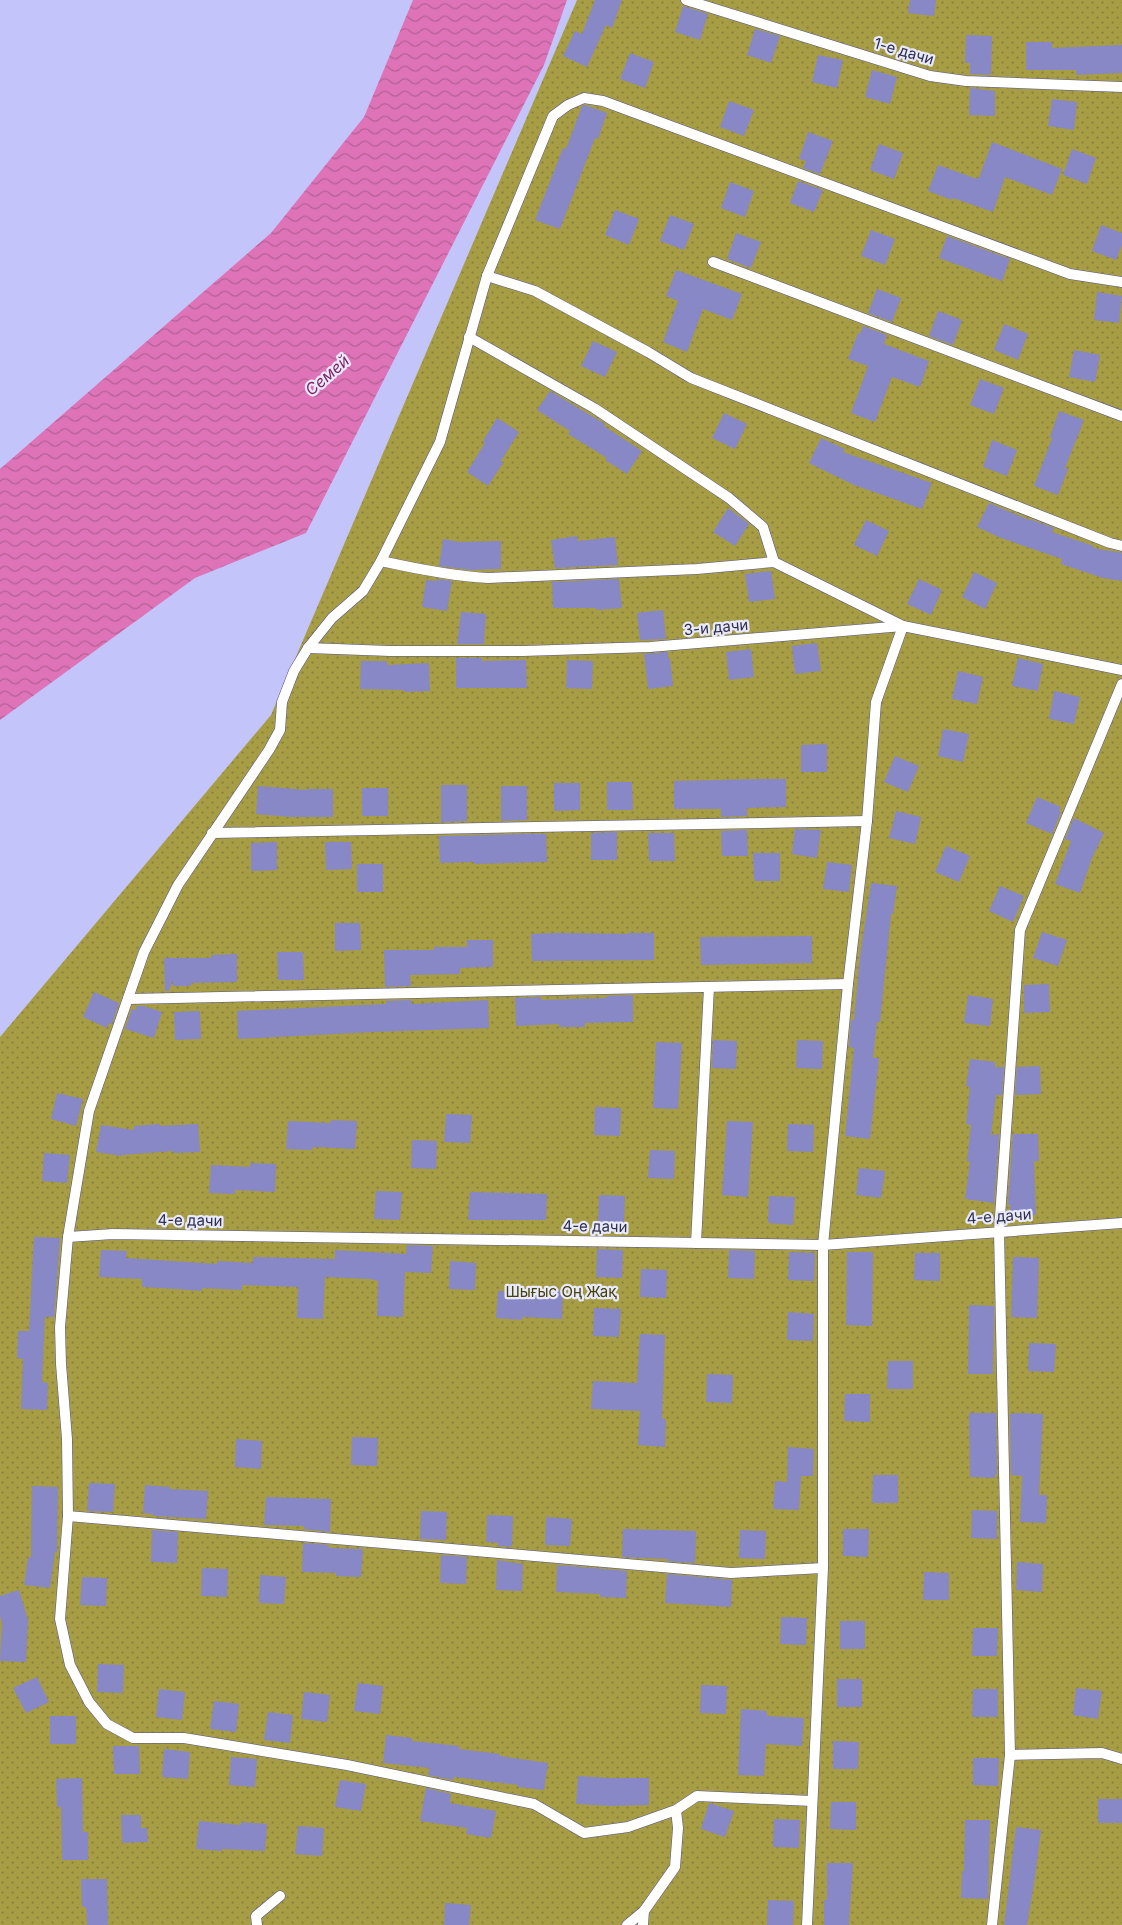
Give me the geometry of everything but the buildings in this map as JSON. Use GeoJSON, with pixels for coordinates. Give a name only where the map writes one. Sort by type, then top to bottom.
{"type":"FeatureCollection","features":[{"type":"Feature","properties":{"kind":"lane","name":"1-е дачи"},"geometry":{"type":"LineString","coordinates":[[686,0],[930,76],[966,81],[1122,87]]}},
{"type":"Feature","properties":{"kind":"lane"},"geometry":{"type":"LineString","coordinates":[[812,1801],[697,1796],[676,1810],[628,1828],[584,1833],[534,1804],[347,1765],[184,1738],[133,1738],[107,1724],[89,1702],[70,1665],[60,1619],[68,1516],[67,1439],[60,1327],[68,1237],[88,1111],[144,952],[178,885],[269,750],[280,730],[282,702],[294,671],[308,648],[332,618],[363,591],[381,561],[440,442],[487,276],[553,116],[568,105],[584,98],[603,101],[1070,274],[1122,282]]}},
{"type":"Feature","properties":{"kind":"lane"},"geometry":{"type":"LineString","coordinates":[[713,262],[1122,416]]}},
{"type":"Feature","properties":{"kind":"lane"},"geometry":{"type":"LineString","coordinates":[[487,276],[535,291],[648,352],[691,378],[1110,543],[1122,546]]}},
{"type":"Feature","properties":{"kind":"lane"},"geometry":{"type":"LineString","coordinates":[[470,337],[594,408],[729,498],[763,527],[774,562]]}},
{"type":"Feature","properties":{"kind":"lane"},"geometry":{"type":"LineString","coordinates":[[381,561],[427,571],[488,578],[698,569],[774,562],[903,626],[876,702],[867,821],[848,984],[823,1245],[823,1568],[807,1925]]}},
{"type":"Feature","properties":{"kind":"lane","name":"3-и дачи"},"geometry":{"type":"LineString","coordinates":[[308,648],[390,651],[523,651],[650,647],[903,626],[1122,670]]}},
{"type":"Feature","properties":{"kind":"lane"},"geometry":{"type":"LineString","coordinates":[[992,1925],[1010,1755],[999,1231],[1020,930],[1122,684]]}},
{"type":"Feature","properties":{"kind":"lane"},"geometry":{"type":"LineString","coordinates":[[212,833],[867,821]]}},
{"type":"Feature","properties":{"kind":"lane"},"geometry":{"type":"LineString","coordinates":[[128,999],[848,984]]}},
{"type":"Feature","properties":{"kind":"lane"},"geometry":{"type":"LineString","coordinates":[[696,1243],[709,987]]}},
{"type":"Feature","properties":{"kind":"lane","name":"4-е дачи"},"geometry":{"type":"LineString","coordinates":[[68,1237],[113,1234],[823,1245],[1122,1223]]}},
{"type":"Feature","properties":{"kind":"lane"},"geometry":{"type":"LineString","coordinates":[[68,1516],[731,1573],[823,1568]]}},
{"type":"Feature","properties":{"kind":"lane"},"geometry":{"type":"LineString","coordinates":[[1010,1755],[1102,1754],[1122,1759]]}},
{"type":"Feature","properties":{"kind":"lane"},"geometry":{"type":"LineString","coordinates":[[627,1925],[644,1911],[675,1868],[678,1828],[676,1810]]}},
{"type":"Feature","properties":{"kind":"lane"},"geometry":{"type":"LineString","coordinates":[[257,1925],[256,1916],[280,1896]]}},
{"type":"Feature","properties":{"kind":"lane"},"geometry":{"type":"LineString","coordinates":[[643,1925],[644,1911]]}},
{"type":"Feature","properties":{"kind":"green space","name":"Шығыс Оң Жақ"},"geometry":{"type":"Polygon","coordinates":[[[577,0],[1122,0],[1122,1925],[0,1925],[0,1037],[271,715],[577,0]]]}},
{"type":"Feature","properties":{"kind":"water","name":"Семей"},"geometry":{"type":"Polygon","coordinates":[[[413,0],[567,0],[544,65],[306,533],[195,578],[0,720],[0,469],[271,233],[364,117],[413,0]]]}}]}
